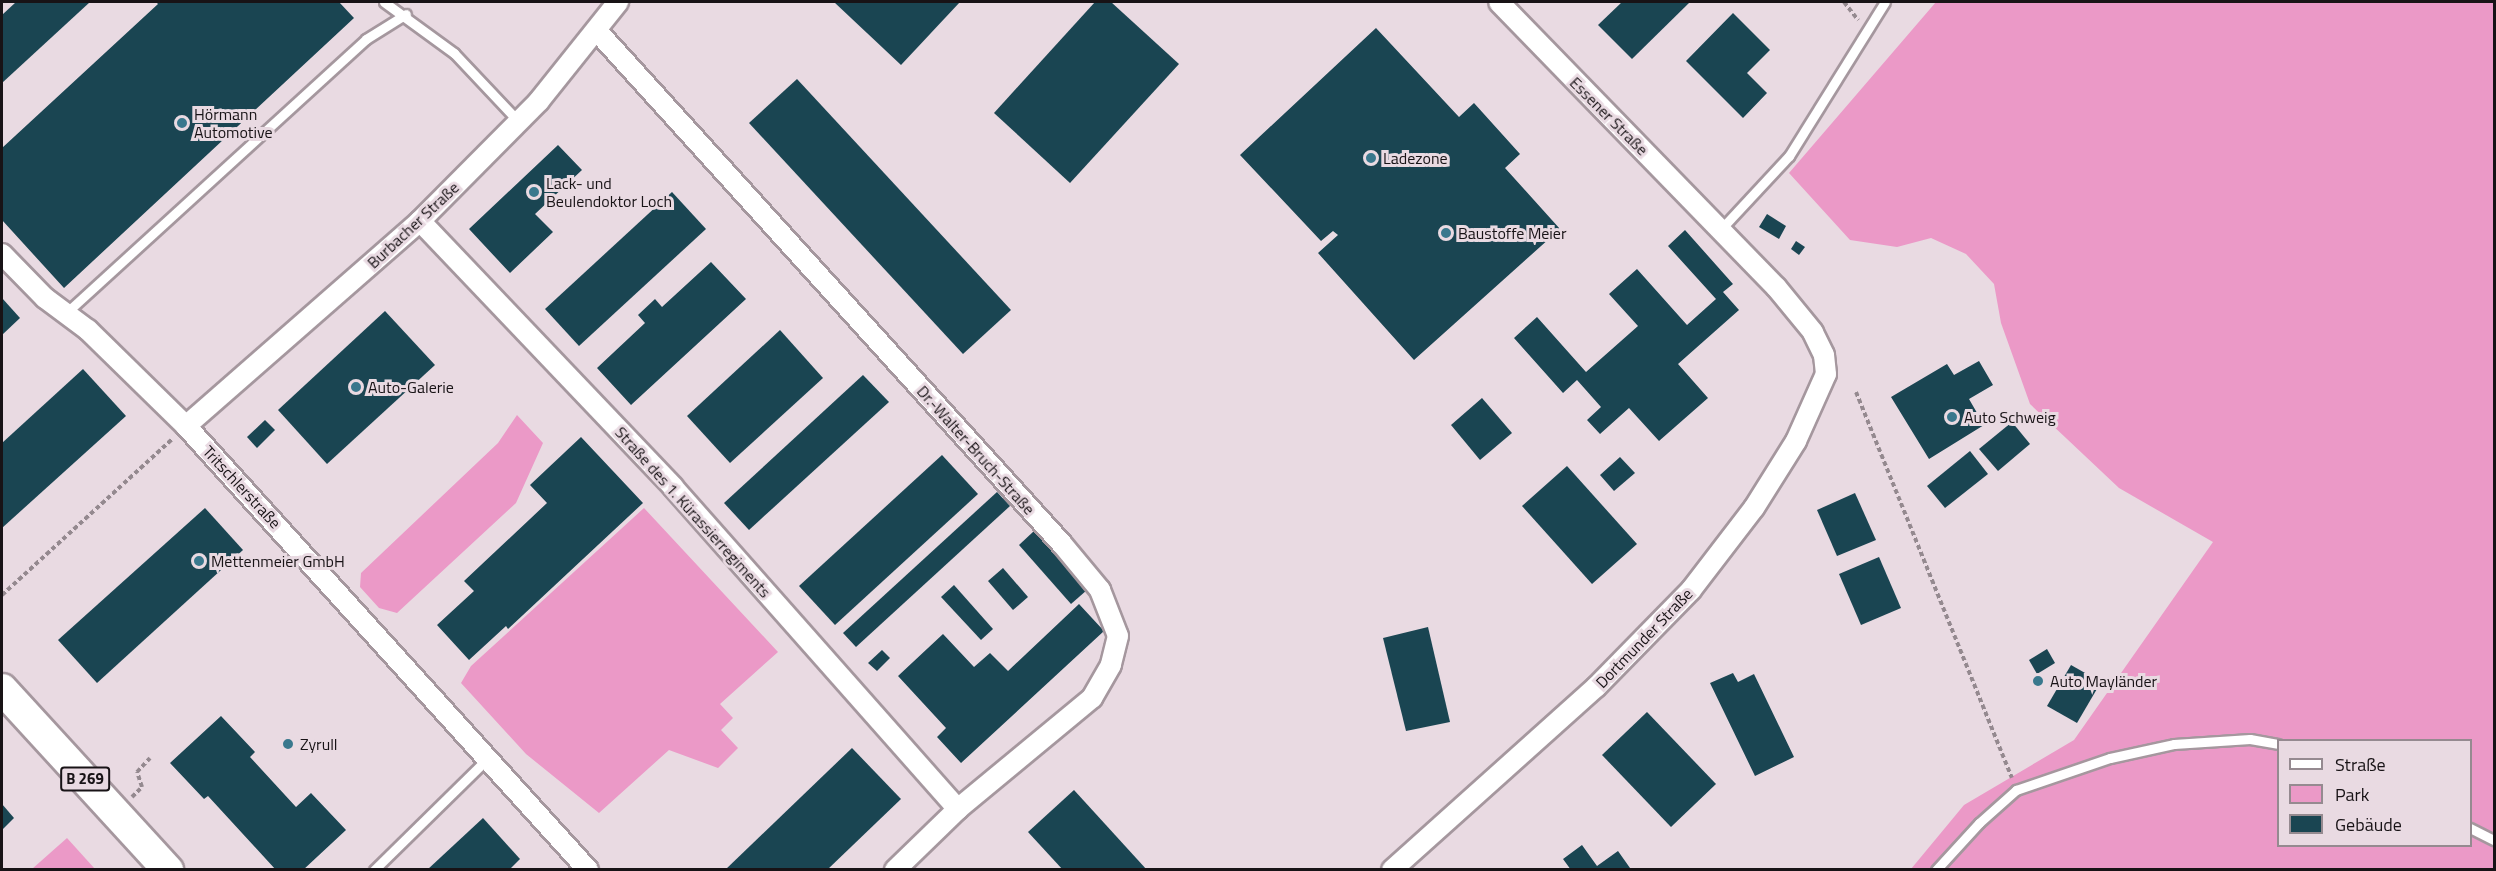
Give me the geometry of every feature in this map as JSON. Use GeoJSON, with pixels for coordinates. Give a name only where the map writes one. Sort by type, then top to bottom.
{"type":"FeatureCollection","features":[{"type":"Feature","properties":{"kind":"main road","name":"B 269"},"geometry":{"type":"LineString","coordinates":[[2,689],[168,870]]}},
{"type":"Feature","properties":{"kind":"street","name":"Burbacher Straße"},"geometry":{"type":"LineString","coordinates":[[186,426],[420,221],[519,122],[597,31],[618,2]]}},
{"type":"Feature","properties":{"kind":"street","name":"Essener Straße"},"geometry":{"type":"LineString","coordinates":[[1499,2],[1722,228],[1813,332],[1824,355]]}},
{"type":"Feature","properties":{"kind":"street","name":"Dr.-Walter-Bruch-Straße"},"geometry":{"type":"LineString","coordinates":[[597,31],[1100,590],[1118,636],[1111,665],[1092,698],[958,809],[895,870]]}},
{"type":"Feature","properties":{"kind":"street","name":"Straße des 1. Kürassierregiments"},"geometry":{"type":"LineString","coordinates":[[420,221],[673,488],[958,809]]}},
{"type":"Feature","properties":{"kind":"street","name":"Tritschlerstraße"},"geometry":{"type":"LineString","coordinates":[[2,254],[45,298],[88,330],[186,426],[588,870]]}},
{"type":"Feature","properties":{"kind":"street","name":"Dortmunder Straße"},"geometry":{"type":"LineString","coordinates":[[1392,870],[1596,687],[1691,590],[1754,508],[1796,441],[1821,392],[1826,374],[1824,355]]}},
{"type":"Feature","properties":{"kind":"lane"},"geometry":{"type":"LineString","coordinates":[[384,2],[406,14],[454,53],[519,122]]}},
{"type":"Feature","properties":{"kind":"lane"},"geometry":{"type":"LineString","coordinates":[[1722,228],[1789,156],[1886,2]]}},
{"type":"Feature","properties":{"kind":"lane"},"geometry":{"type":"LineString","coordinates":[[66,313],[366,39],[406,14]]}},
{"type":"Feature","properties":{"kind":"lane"},"geometry":{"type":"LineString","coordinates":[[1936,870],[1979,822],[2016,790],[2110,758],[2174,744],[2250,740],[2277,744]]}},
{"type":"Feature","properties":{"kind":"lane"},"geometry":{"type":"LineString","coordinates":[[374,870],[488,758]]}},
{"type":"Feature","properties":{"kind":"lane"},"geometry":{"type":"LineString","coordinates":[[2472,829],[2494,840]]}},
{"type":"Feature","properties":{"kind":"path"},"geometry":{"type":"LineString","coordinates":[[1856,392],[2016,790]]}},
{"type":"Feature","properties":{"kind":"path"},"geometry":{"type":"LineString","coordinates":[[2,595],[186,426]]}},
{"type":"Feature","properties":{"kind":"path"},"geometry":{"type":"LineString","coordinates":[[117,813],[142,787],[137,772],[150,758]]}},
{"type":"Feature","properties":{"kind":"green space"},"geometry":{"type":"Polygon","coordinates":[[[1936,2],[2494,2],[2494,869],[1911,869],[1964,805],[2074,740],[2213,542],[2119,488],[2030,404],[2001,323],[1994,284],[1966,254],[1931,238],[1897,247],[1850,240],[1789,173],[1936,2]]]}},
{"type":"Feature","properties":{"kind":"green space"},"geometry":{"type":"Polygon","coordinates":[[[517,415],[543,443],[516,503],[397,613],[379,608],[360,587],[361,573],[498,443],[517,415]]]}},
{"type":"Feature","properties":{"kind":"green space"},"geometry":{"type":"Polygon","coordinates":[[[644,508],[778,652],[720,704],[733,718],[721,730],[738,748],[718,768],[669,750],[599,813],[526,754],[461,683],[471,666],[644,508]]]}},
{"type":"Feature","properties":{"kind":"green space"},"geometry":{"type":"Polygon","coordinates":[[[67,838],[95,869],[32,869],[67,838]]]}},
{"type":"Feature","properties":{"kind":"building"},"geometry":{"type":"Polygon","coordinates":[[[16,2],[90,2],[2,83],[2,15],[16,2]]]}},
{"type":"Feature","properties":{"kind":"building","name":"Hörmann Automotive"},"geometry":{"type":"Polygon","coordinates":[[[156,2],[339,2],[354,18],[64,288],[2,220],[2,148],[158,4],[156,2]]]}},
{"type":"Feature","properties":{"kind":"building"},"geometry":{"type":"Polygon","coordinates":[[[834,2],[960,2],[901,65],[834,2]]]}},
{"type":"Feature","properties":{"kind":"building"},"geometry":{"type":"Polygon","coordinates":[[[1095,2],[1111,2],[1179,64],[1070,183],[994,113],[1095,2]]]}},
{"type":"Feature","properties":{"kind":"building"},"geometry":{"type":"Polygon","coordinates":[[[1622,2],[1690,2],[1632,59],[1598,25],[1622,2]]]}},
{"type":"Feature","properties":{"kind":"building"},"geometry":{"type":"Polygon","coordinates":[[[1733,13],[1770,50],[1747,73],[1767,93],[1743,118],[1686,61],[1733,13]]]}},
{"type":"Feature","properties":{"kind":"building"},"geometry":{"type":"Polygon","coordinates":[[[1376,28],[1459,117],[1474,103],[1520,154],[1505,168],[1560,229],[1414,360],[1318,253],[1338,235],[1333,231],[1321,241],[1240,155],[1376,28]]]}},
{"type":"Feature","properties":{"kind":"building"},"geometry":{"type":"Polygon","coordinates":[[[797,79],[1011,310],[963,354],[749,123],[797,79]]]}},
{"type":"Feature","properties":{"kind":"building","name":"Lack- und Beulendoktor Loch"},"geometry":{"type":"Polygon","coordinates":[[[558,145],[582,170],[535,214],[553,232],[510,273],[469,229],[558,145]]]}},
{"type":"Feature","properties":{"kind":"building"},"geometry":{"type":"Polygon","coordinates":[[[672,192],[706,229],[579,346],[545,309],[672,192]]]}},
{"type":"Feature","properties":{"kind":"building"},"geometry":{"type":"Polygon","coordinates":[[[1767,214],[1786,226],[1779,239],[1759,227],[1767,214]]]}},
{"type":"Feature","properties":{"kind":"building"},"geometry":{"type":"Polygon","coordinates":[[[1685,230],[1733,284],[1723,292],[1739,310],[1678,364],[1708,398],[1659,441],[1629,408],[1600,434],[1587,420],[1601,407],[1577,380],[1563,393],[1514,338],[1537,317],[1586,372],[1638,326],[1609,294],[1637,269],[1687,325],[1716,299],[1668,246],[1685,230]]]}},
{"type":"Feature","properties":{"kind":"building"},"geometry":{"type":"Polygon","coordinates":[[[1796,241],[1805,247],[1799,255],[1791,249],[1796,241]]]}},
{"type":"Feature","properties":{"kind":"building"},"geometry":{"type":"Polygon","coordinates":[[[711,262],[746,299],[631,405],[597,368],[645,323],[638,315],[655,299],[662,307],[711,262]]]}},
{"type":"Feature","properties":{"kind":"building"},"geometry":{"type":"Polygon","coordinates":[[[2,298],[20,318],[2,335],[2,298]]]}},
{"type":"Feature","properties":{"kind":"building","name":"Auto-Galerie"},"geometry":{"type":"Polygon","coordinates":[[[385,311],[435,365],[327,464],[278,410],[385,311]]]}},
{"type":"Feature","properties":{"kind":"building"},"geometry":{"type":"Polygon","coordinates":[[[780,330],[823,378],[730,463],[687,416],[780,330]]]}},
{"type":"Feature","properties":{"kind":"building"},"geometry":{"type":"Polygon","coordinates":[[[1979,361],[1993,385],[1969,399],[1984,425],[1929,459],[1891,397],[1947,364],[1954,375],[1979,361]]]}},
{"type":"Feature","properties":{"kind":"building"},"geometry":{"type":"Polygon","coordinates":[[[83,369],[126,416],[2,528],[2,443],[83,369]]]}},
{"type":"Feature","properties":{"kind":"building"},"geometry":{"type":"Polygon","coordinates":[[[863,375],[889,402],[749,530],[724,503],[863,375]]]}},
{"type":"Feature","properties":{"kind":"building"},"geometry":{"type":"Polygon","coordinates":[[[1482,398],[1512,433],[1480,460],[1451,425],[1482,398]]]}},
{"type":"Feature","properties":{"kind":"building"},"geometry":{"type":"Polygon","coordinates":[[[265,420],[275,430],[257,448],[247,437],[265,420]]]}},
{"type":"Feature","properties":{"kind":"building"},"geometry":{"type":"Polygon","coordinates":[[[2012,422],[2030,444],[1998,471],[1979,449],[2012,422]]]}},
{"type":"Feature","properties":{"kind":"building"},"geometry":{"type":"Polygon","coordinates":[[[581,437],[643,503],[508,629],[506,626],[469,660],[437,625],[474,591],[464,581],[547,503],[530,485],[581,437]]]}},
{"type":"Feature","properties":{"kind":"building"},"geometry":{"type":"Polygon","coordinates":[[[1970,451],[1988,474],[1945,508],[1927,486],[1970,451]]]}},
{"type":"Feature","properties":{"kind":"building"},"geometry":{"type":"Polygon","coordinates":[[[942,455],[978,494],[835,625],[799,586],[942,455]]]}},
{"type":"Feature","properties":{"kind":"building"},"geometry":{"type":"Polygon","coordinates":[[[1620,457],[1635,473],[1614,491],[1600,475],[1620,457]]]}},
{"type":"Feature","properties":{"kind":"building"},"geometry":{"type":"Polygon","coordinates":[[[1567,466],[1637,544],[1592,584],[1522,506],[1567,466]]]}},
{"type":"Feature","properties":{"kind":"building"},"geometry":{"type":"Polygon","coordinates":[[[997,492],[1010,506],[856,647],[843,633],[997,492]]]}},
{"type":"Feature","properties":{"kind":"building"},"geometry":{"type":"Polygon","coordinates":[[[1855,493],[1876,540],[1837,556],[1817,510],[1855,493]]]}},
{"type":"Feature","properties":{"kind":"building"},"geometry":{"type":"Polygon","coordinates":[[[205,508],[243,550],[97,683],[58,640],[205,508]]]}},
{"type":"Feature","properties":{"kind":"building"},"geometry":{"type":"Polygon","coordinates":[[[1034,531],[1087,590],[1071,604],[1019,545],[1034,531]]]}},
{"type":"Feature","properties":{"kind":"building"},"geometry":{"type":"Polygon","coordinates":[[[1879,557],[1901,608],[1861,625],[1839,574],[1879,557]]]}},
{"type":"Feature","properties":{"kind":"building"},"geometry":{"type":"Polygon","coordinates":[[[1003,568],[1028,597],[1013,610],[988,581],[1003,568]]]}},
{"type":"Feature","properties":{"kind":"building"},"geometry":{"type":"Polygon","coordinates":[[[954,585],[993,629],[981,640],[941,597],[954,585]]]}},
{"type":"Feature","properties":{"kind":"building"},"geometry":{"type":"Polygon","coordinates":[[[1079,604],[1104,631],[961,763],[937,737],[946,728],[898,676],[943,634],[974,667],[990,653],[1008,671],[1079,604]]]}},
{"type":"Feature","properties":{"kind":"building"},"geometry":{"type":"Polygon","coordinates":[[[1428,627],[1450,722],[1406,731],[1383,638],[1428,627]]]}},
{"type":"Feature","properties":{"kind":"building"},"geometry":{"type":"Polygon","coordinates":[[[2047,649],[2055,663],[2037,674],[2029,660],[2047,649]]]}},
{"type":"Feature","properties":{"kind":"building"},"geometry":{"type":"Polygon","coordinates":[[[882,650],[890,658],[877,671],[868,663],[882,650]]]}},
{"type":"Feature","properties":{"kind":"building"},"geometry":{"type":"Polygon","coordinates":[[[2071,665],[2101,682],[2077,723],[2047,706],[2071,665]]]}},
{"type":"Feature","properties":{"kind":"building"},"geometry":{"type":"Polygon","coordinates":[[[1733,673],[1738,682],[1754,674],[1794,757],[1755,776],[1710,683],[1733,673]]]}},
{"type":"Feature","properties":{"kind":"building"},"geometry":{"type":"Polygon","coordinates":[[[1647,712],[1716,784],[1671,827],[1602,755],[1647,712]]]}},
{"type":"Feature","properties":{"kind":"building"},"geometry":{"type":"Polygon","coordinates":[[[221,716],[255,752],[250,757],[296,807],[311,793],[346,830],[303,870],[276,870],[208,796],[204,799],[170,763],[221,716]]]}},
{"type":"Feature","properties":{"kind":"building"},"geometry":{"type":"Polygon","coordinates":[[[852,748],[901,799],[827,870],[725,870],[852,748]]]}},
{"type":"Feature","properties":{"kind":"building"},"geometry":{"type":"Polygon","coordinates":[[[1074,790],[1147,870],[1063,870],[1028,832],[1074,790]]]}},
{"type":"Feature","properties":{"kind":"building"},"geometry":{"type":"Polygon","coordinates":[[[2,804],[14,818],[2,830],[2,804]]]}},
{"type":"Feature","properties":{"kind":"building"},"geometry":{"type":"Polygon","coordinates":[[[483,818],[520,859],[509,870],[427,870],[483,818]]]}},
{"type":"Feature","properties":{"kind":"building"},"geometry":{"type":"Polygon","coordinates":[[[1582,845],[1597,866],[1618,851],[1630,868],[1571,870],[1563,859],[1582,845]]]}},
{"type":"Feature","properties":{"kind":"place","name":"Hörmann Automotive"},"geometry":{"type":"Point","coordinates":[182,123]}},
{"type":"Feature","properties":{"kind":"place","name":"Ladezone"},"geometry":{"type":"Point","coordinates":[1371,158]}},
{"type":"Feature","properties":{"kind":"place","name":"Lack- und Beulendoktor Loch"},"geometry":{"type":"Point","coordinates":[534,192]}},
{"type":"Feature","properties":{"kind":"place","name":"Baustoffe Meier"},"geometry":{"type":"Point","coordinates":[1446,233]}},
{"type":"Feature","properties":{"kind":"place","name":"Auto-Galerie"},"geometry":{"type":"Point","coordinates":[356,387]}},
{"type":"Feature","properties":{"kind":"place","name":"Auto Schweig"},"geometry":{"type":"Point","coordinates":[1952,417]}},
{"type":"Feature","properties":{"kind":"place","name":"Mettenmeier GmbH"},"geometry":{"type":"Point","coordinates":[199,561]}},
{"type":"Feature","properties":{"kind":"place","name":"Auto Mayländer"},"geometry":{"type":"Point","coordinates":[2038,681]}},
{"type":"Feature","properties":{"kind":"place","name":"Zyrull"},"geometry":{"type":"Point","coordinates":[288,744]}}]}
